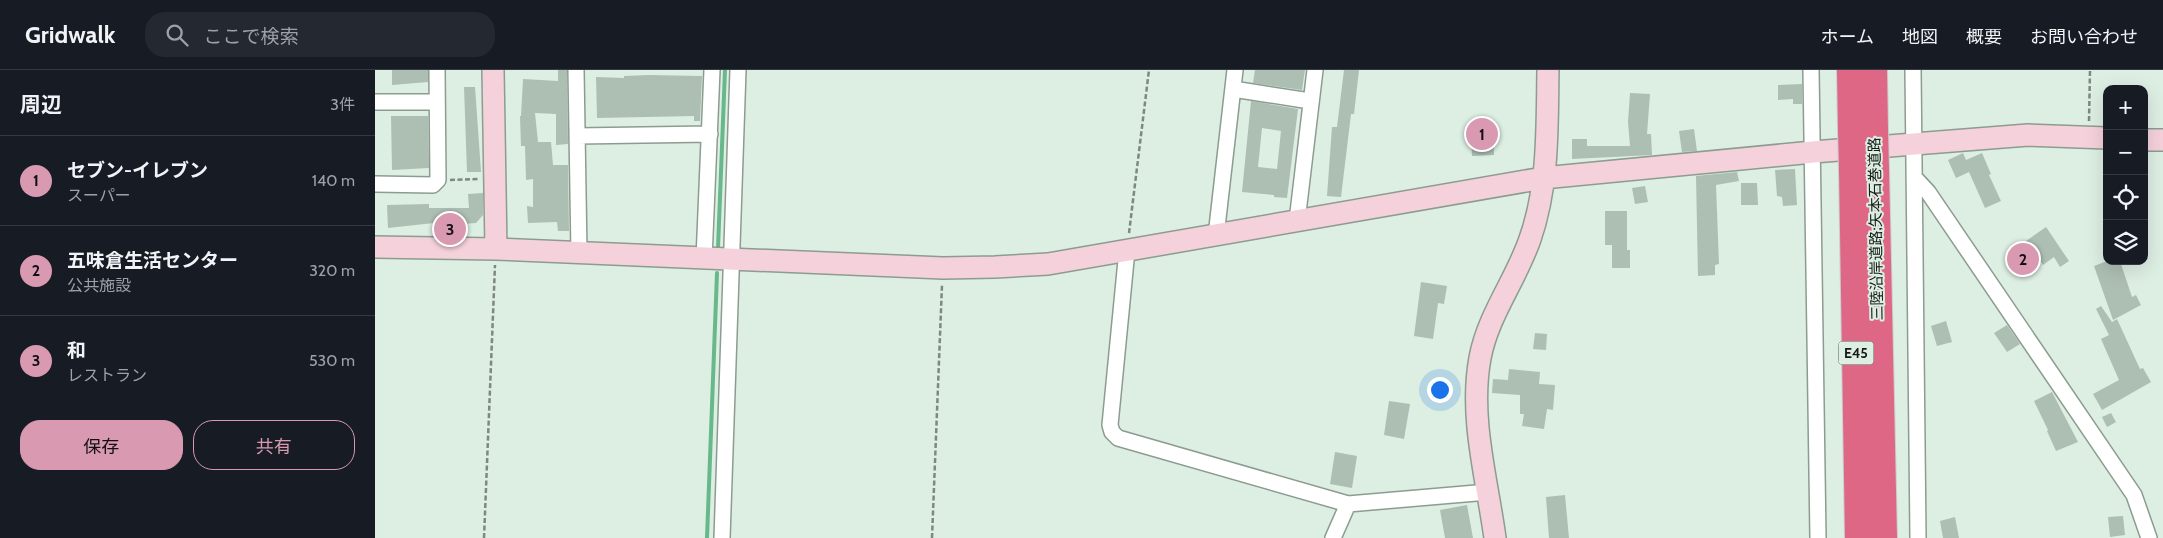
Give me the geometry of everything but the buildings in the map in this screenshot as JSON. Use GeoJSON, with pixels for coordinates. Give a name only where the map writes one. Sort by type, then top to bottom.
{"type":"FeatureCollection","features":[{"type":"Feature","properties":{"kind":"highway","name":"三陸沿岸道路;矢本石巻道路"},"geometry":{"type":"LineString","coordinates":[[1851,70],[1863,129],[1883,538]]}},
{"type":"Feature","properties":{"kind":"highway","name":"三陸沿岸道路;矢本石巻道路"},"geometry":{"type":"LineString","coordinates":[[1863,129],[1873,70]]}},
{"type":"Feature","properties":{"kind":"highway","name":"三陸沿岸道路;矢本石巻道路"},"geometry":{"type":"LineString","coordinates":[[1859,538],[1864,169]]}},
{"type":"Feature","properties":{"kind":"street"},"geometry":{"type":"LineString","coordinates":[[375,184],[433,185],[438,180],[437,70]]}},
{"type":"Feature","properties":{"kind":"street"},"geometry":{"type":"LineString","coordinates":[[493,70],[496,249]]}},
{"type":"Feature","properties":{"kind":"street"},"geometry":{"type":"LineString","coordinates":[[576,70],[579,253]]}},
{"type":"Feature","properties":{"kind":"street"},"geometry":{"type":"LineString","coordinates":[[704,259],[712,70]]}},
{"type":"Feature","properties":{"kind":"street"},"geometry":{"type":"LineString","coordinates":[[722,538],[730,260],[738,70]]}},
{"type":"Feature","properties":{"kind":"street"},"geometry":{"type":"LineString","coordinates":[[1216,236],[1235,70]]}},
{"type":"Feature","properties":{"kind":"street"},"geometry":{"type":"LineString","coordinates":[[1297,221],[1315,70]]}},
{"type":"Feature","properties":{"kind":"street"},"geometry":{"type":"LineString","coordinates":[[1495,538],[1477,420],[1476,397],[1480,357],[1493,318],[1530,241],[1537,212],[1546,151],[1547,70]]}},
{"type":"Feature","properties":{"kind":"street"},"geometry":{"type":"LineString","coordinates":[[1811,70],[1818,538]]}},
{"type":"Feature","properties":{"kind":"street"},"geometry":{"type":"LineString","coordinates":[[1913,70],[1918,538]]}},
{"type":"Feature","properties":{"kind":"street"},"geometry":{"type":"LineString","coordinates":[[1233,89],[1310,101]]}},
{"type":"Feature","properties":{"kind":"street"},"geometry":{"type":"LineString","coordinates":[[375,102],[437,102]]}},
{"type":"Feature","properties":{"kind":"street"},"geometry":{"type":"LineString","coordinates":[[577,136],[710,134]]}},
{"type":"Feature","properties":{"kind":"street"},"geometry":{"type":"LineString","coordinates":[[375,247],[496,249],[943,268],[1048,264],[1543,178],[1913,143],[2028,135],[2098,138]]}},
{"type":"Feature","properties":{"kind":"street"},"geometry":{"type":"LineString","coordinates":[[2148,140],[2163,140]]}},
{"type":"Feature","properties":{"kind":"street"},"geometry":{"type":"LineString","coordinates":[[1914,177],[1928,192],[2134,495],[2149,538]]}},
{"type":"Feature","properties":{"kind":"street"},"geometry":{"type":"LineString","coordinates":[[1127,250],[1110,425],[1112,432],[1118,438],[1348,504],[1488,492]]}},
{"type":"Feature","properties":{"kind":"street"},"geometry":{"type":"LineString","coordinates":[[1333,538],[1348,504]]}},
{"type":"Feature","properties":{"kind":"path"},"geometry":{"type":"LineString","coordinates":[[1127,250],[1149,70]]}},
{"type":"Feature","properties":{"kind":"path"},"geometry":{"type":"LineString","coordinates":[[2091,70],[2098,138]]}},
{"type":"Feature","properties":{"kind":"path"},"geometry":{"type":"LineString","coordinates":[[438,180],[495,179]]}},
{"type":"Feature","properties":{"kind":"path"},"geometry":{"type":"LineString","coordinates":[[484,538],[496,249]]}},
{"type":"Feature","properties":{"kind":"path"},"geometry":{"type":"LineString","coordinates":[[932,538],[943,268]]}},
{"type":"Feature","properties":{"kind":"waterway"},"geometry":{"type":"LineString","coordinates":[[718,248],[725,70]]}},
{"type":"Feature","properties":{"kind":"waterway"},"geometry":{"type":"LineString","coordinates":[[707,538],[717,273]]}},
{"type":"Feature","properties":{"kind":"place","name":"セブン-イレブン"},"geometry":{"type":"Point","coordinates":[1482,134]}},
{"type":"Feature","properties":{"kind":"place","name":"和"},"geometry":{"type":"Point","coordinates":[450,229]}},
{"type":"Feature","properties":{"kind":"place","name":"五味倉生活センター"},"geometry":{"type":"Point","coordinates":[2023,259]}}]}
